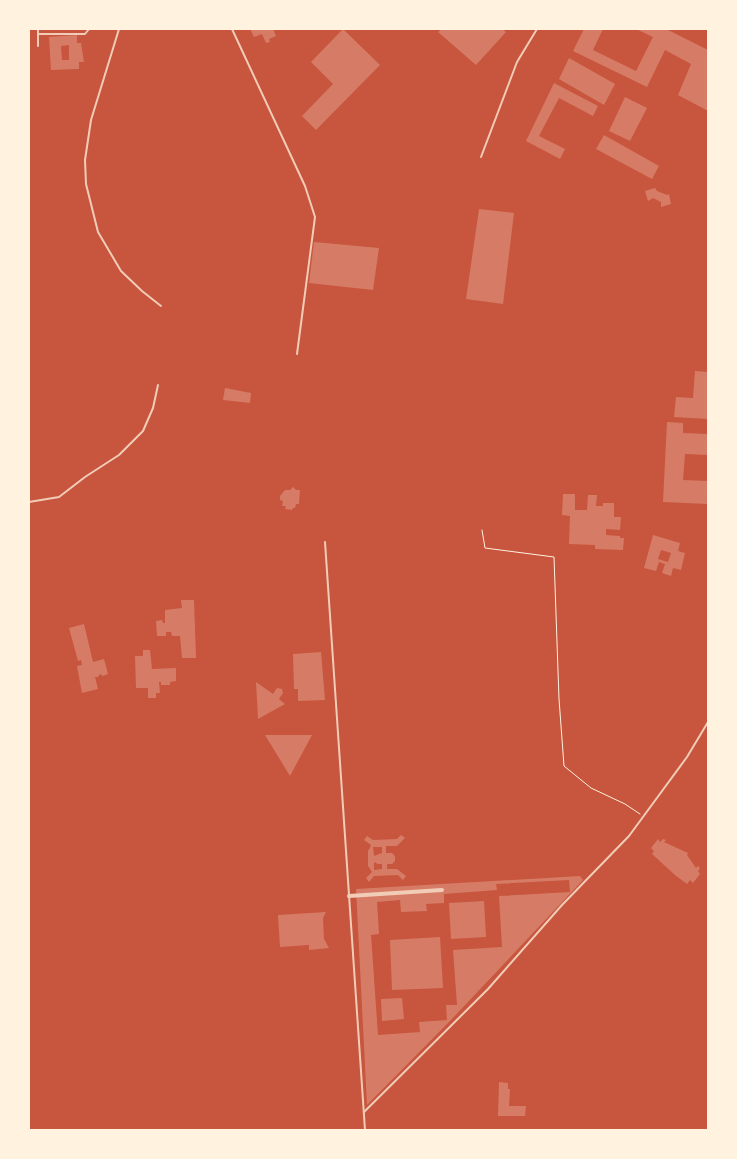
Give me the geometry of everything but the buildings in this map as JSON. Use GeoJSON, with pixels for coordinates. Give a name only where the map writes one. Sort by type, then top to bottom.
{"type":"FeatureCollection","features":[{"type":"Feature","properties":{"kind":"street"},"geometry":{"type":"LineString","coordinates":[[348,896],[442,890]]}},
{"type":"Feature","properties":{"kind":"lane"},"geometry":{"type":"LineString","coordinates":[[38,29],[38,46]]}},
{"type":"Feature","properties":{"kind":"lane"},"geometry":{"type":"LineString","coordinates":[[38,34],[85,34],[89,29]]}},
{"type":"Feature","properties":{"kind":"lane"},"geometry":{"type":"LineString","coordinates":[[119,29],[91,120],[85,160],[86,184],[98,232],[120,272],[161,306]]}},
{"type":"Feature","properties":{"kind":"lane"},"geometry":{"type":"LineString","coordinates":[[232,29],[305,186],[315,217],[297,354]]}},
{"type":"Feature","properties":{"kind":"lane"},"geometry":{"type":"LineString","coordinates":[[481,157],[517,62],[537,29]]}},
{"type":"Feature","properties":{"kind":"lane"},"geometry":{"type":"LineString","coordinates":[[29,502],[59,496],[84,477],[119,455],[143,431],[158,385]]}},
{"type":"Feature","properties":{"kind":"lane"},"geometry":{"type":"LineString","coordinates":[[325,542],[365,1130]]}},
{"type":"Feature","properties":{"kind":"lane"},"geometry":{"type":"LineString","coordinates":[[364,1112],[488,989],[562,905],[629,836],[688,757],[708,722]]}},
{"type":"Feature","properties":{"kind":"path"},"geometry":{"type":"LineString","coordinates":[[482,530],[486,548],[554,557],[559,699],[564,766],[592,788],[625,804],[643,817]]}}]}
